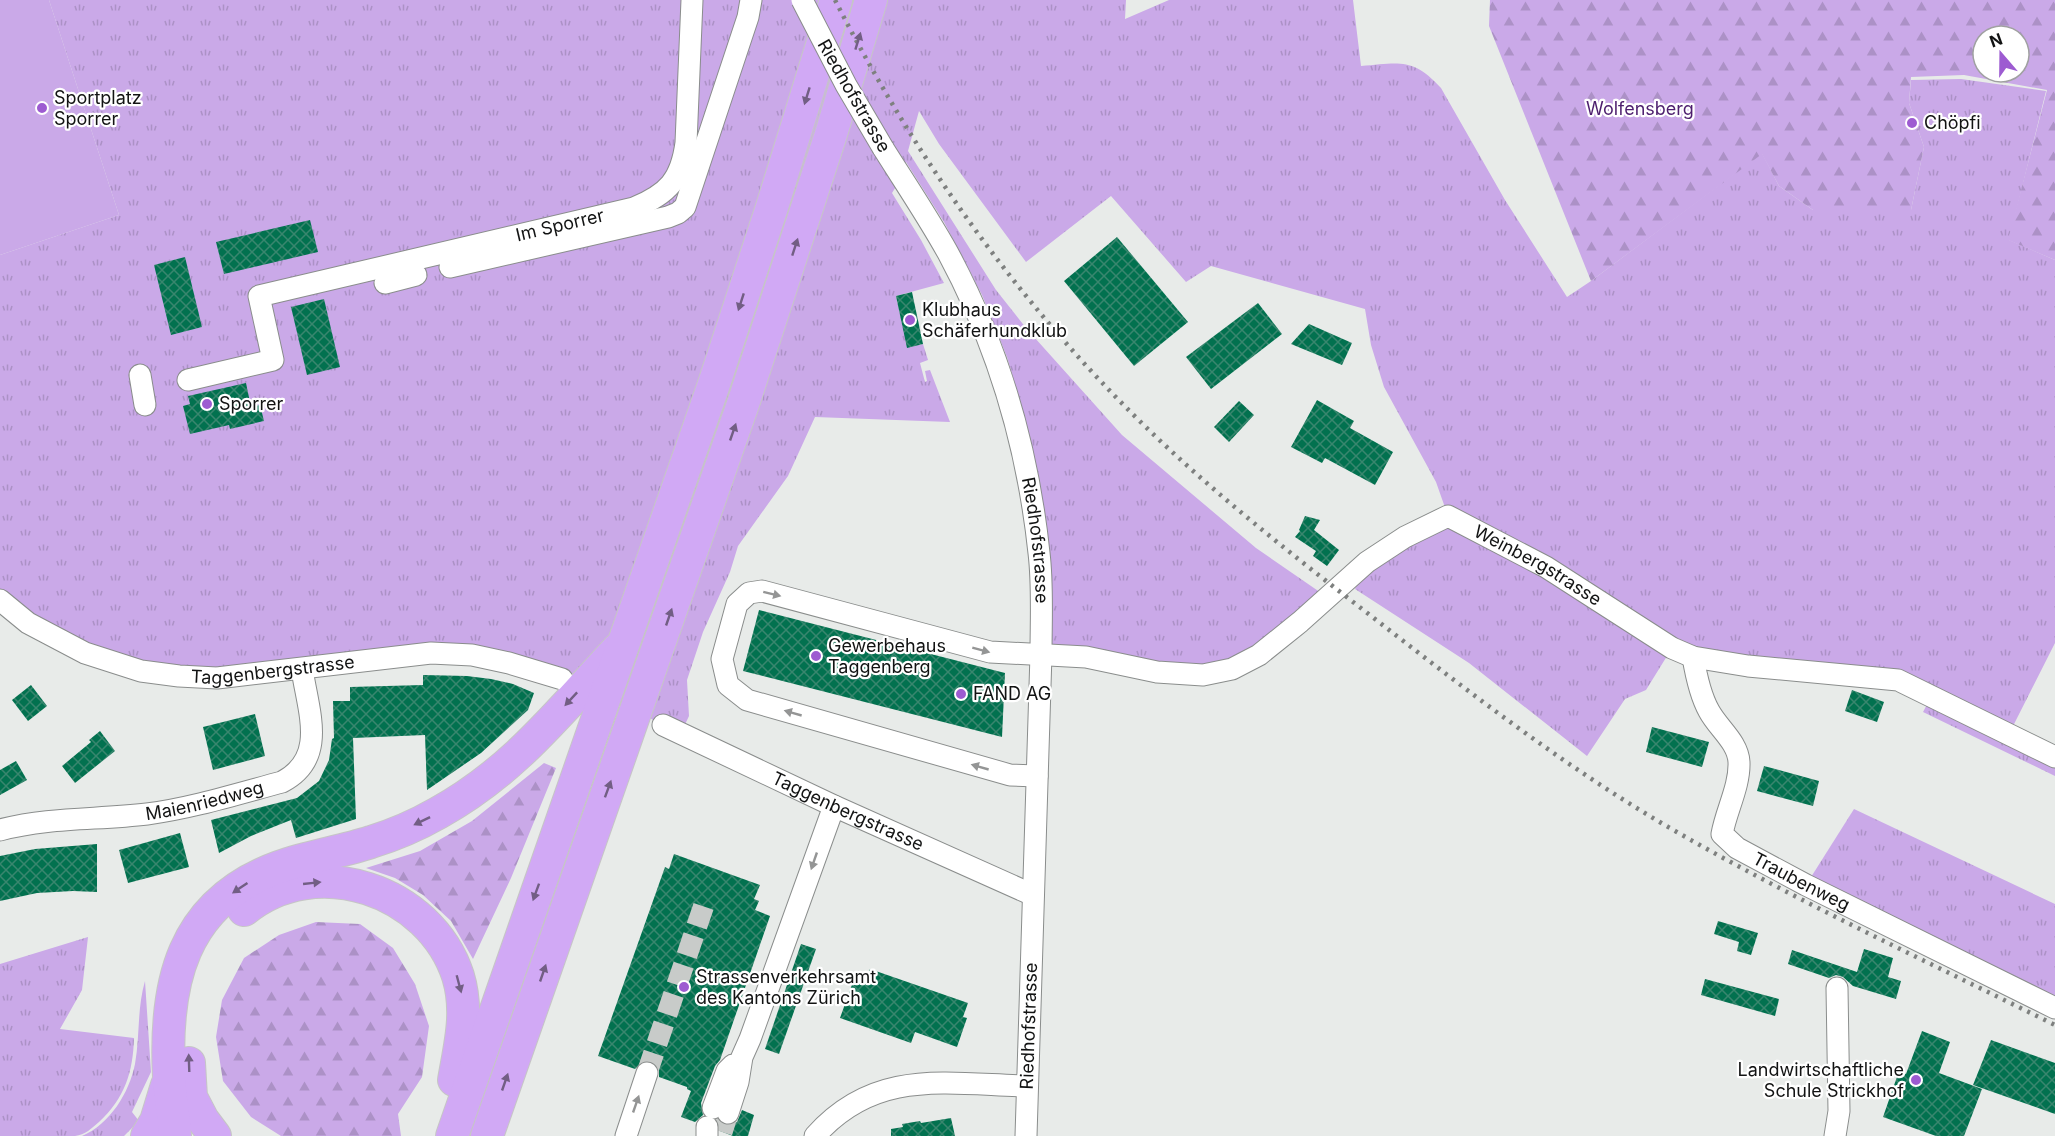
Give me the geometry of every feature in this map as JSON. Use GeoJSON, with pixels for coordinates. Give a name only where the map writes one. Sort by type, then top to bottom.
{"type":"FeatureCollection","features":[{"type":"Feature","properties":{"kind":"highway"},"geometry":{"type":"LineString","coordinates":[[452,1136],[626,641],[746,288],[836,0]]}},
{"type":"Feature","properties":{"kind":"highway"},"geometry":{"type":"LineString","coordinates":[[487,1136],[743,404],[828,144],[871,0]]}},
{"type":"Feature","properties":{"kind":"highway"},"geometry":{"type":"LineString","coordinates":[[193,1136],[180,1088],[169,1007],[179,962],[189,940],[203,921],[219,903],[257,876],[279,866],[393,834],[436,814],[467,796],[496,776],[526,748],[626,641]]}},
{"type":"Feature","properties":{"kind":"highway"},"geometry":{"type":"LineString","coordinates":[[175,1136],[193,990],[204,958],[221,932],[248,907],[280,890],[317,882],[352,884],[388,896],[418,916],[441,942],[458,976],[463,997],[464,1025],[445,1136]]}},
{"type":"Feature","properties":{"kind":"highway"},"geometry":{"type":"LineString","coordinates":[[147,1136],[180,1088]]}},
{"type":"Feature","properties":{"kind":"highway"},"geometry":{"type":"LineString","coordinates":[[180,1088],[215,1136]]}},
{"type":"Feature","properties":{"kind":"street","name":"Im Sporrer"},"geometry":{"type":"LineString","coordinates":[[188,380],[273,360],[259,296],[622,211],[653,200],[668,189],[679,174],[684,160],[692,0]]}},
{"type":"Feature","properties":{"kind":"street"},"geometry":{"type":"LineString","coordinates":[[385,283],[678,213],[685,207],[688,200],[748,17],[751,0]]}},
{"type":"Feature","properties":{"kind":"street","name":"Riedhofstrasse"},"geometry":{"type":"LineString","coordinates":[[802,0],[846,85],[948,254],[981,324],[1001,378],[1026,468],[1035,522],[1041,587],[1034,653],[1037,776],[1026,1136]]}},
{"type":"Feature","properties":{"kind":"street"},"geometry":{"type":"LineString","coordinates":[[140,375],[145,405]]}},
{"type":"Feature","properties":{"kind":"street","name":"Weinbergstrasse"},"geometry":{"type":"LineString","coordinates":[[1034,653],[1086,657],[1136,669],[1177,675],[1203,675],[1232,669],[1258,654],[1291,629],[1367,562],[1405,537],[1448,516],[1546,567],[1672,648],[1693,657],[1748,666],[1898,680],[2055,757]]}},
{"type":"Feature","properties":{"kind":"street"},"geometry":{"type":"LineString","coordinates":[[1034,653],[990,652],[762,591],[750,593],[737,603],[722,659],[728,685],[747,700],[1010,776],[1037,776]]}},
{"type":"Feature","properties":{"kind":"street","name":"Taggenbergstrasse"},"geometry":{"type":"LineString","coordinates":[[0,600],[28,623],[56,640],[85,653],[141,671],[217,678],[431,653],[472,655],[509,663],[562,679]]}},
{"type":"Feature","properties":{"kind":"street","name":"Traubenweg"},"geometry":{"type":"LineString","coordinates":[[1693,657],[1708,710],[1736,748],[1739,763],[1722,834],[1737,848],[1806,885],[2055,1008]]}},
{"type":"Feature","properties":{"kind":"street","name":"Maienriedweg"},"geometry":{"type":"LineString","coordinates":[[0,830],[55,819],[147,814],[185,807],[282,782],[295,776],[305,763],[312,737],[302,669]]}},
{"type":"Feature","properties":{"kind":"street","name":"Taggenbergstrasse"},"geometry":{"type":"LineString","coordinates":[[663,724],[834,806],[1033,895]]}},
{"type":"Feature","properties":{"kind":"street"},"geometry":{"type":"LineString","coordinates":[[716,1125],[727,1071],[742,1057],[750,1039],[834,806]]}},
{"type":"Feature","properties":{"kind":"street"},"geometry":{"type":"LineString","coordinates":[[1835,1136],[1839,1111],[1837,988]]}},
{"type":"Feature","properties":{"kind":"street"},"geometry":{"type":"LineString","coordinates":[[626,1136],[647,1073]]}},
{"type":"Feature","properties":{"kind":"street"},"geometry":{"type":"LineString","coordinates":[[814,1136],[837,1114],[853,1104],[875,1093],[897,1086],[931,1082],[1027,1086]]}},
{"type":"Feature","properties":{"kind":"green space","name":"Sportplatz Sporrer"},"geometry":{"type":"Polygon","coordinates":[[[0,0],[49,0],[119,215],[0,255],[0,0]]]}},
{"type":"Feature","properties":{"kind":"green space"},"geometry":{"type":"Polygon","coordinates":[[[49,0],[1126,0],[1125,19],[1169,0],[1353,0],[1361,66],[1405,64],[1422,71],[1441,88],[1505,200],[1567,297],[1762,153],[1779,186],[1813,210],[1911,210],[1924,147],[1909,103],[1911,80],[1961,79],[1971,80],[1971,84],[1996,84],[2046,91],[2009,240],[2055,260],[2055,643],[2009,734],[2055,757],[2055,776],[1923,712],[1931,697],[1672,648],[1646,690],[1625,699],[1587,756],[1469,663],[1355,589],[1360,578],[1448,516],[1436,482],[1384,387],[1371,345],[1365,309],[1211,266],[1186,282],[1111,196],[1026,262],[939,144],[919,111],[908,151],[996,290],[1026,328],[1122,435],[1256,548],[1327,597],[1232,669],[1041,654],[1043,507],[1023,412],[1007,357],[982,295],[944,222],[906,162],[902,177],[892,193],[944,283],[896,296],[908,347],[923,344],[928,360],[920,363],[925,382],[927,381],[925,371],[930,370],[950,422],[815,417],[788,476],[738,546],[730,572],[703,632],[687,680],[689,716],[681,733],[602,696],[472,655],[302,669],[141,671],[0,600],[0,255],[119,215],[49,0]]]}},
{"type":"Feature","properties":{"kind":"green space","name":"Wolfensberg"},"geometry":{"type":"Polygon","coordinates":[[[1490,0],[2055,0],[2055,260],[2008,240],[2047,90],[2014,84],[2031,84],[2031,24],[1971,24],[1971,76],[1911,77],[1909,103],[1924,147],[1911,210],[1813,210],[1779,186],[1762,154],[1591,281],[1489,26],[1490,0]]]}},
{"type":"Feature","properties":{"kind":"green space"},"geometry":{"type":"Polygon","coordinates":[[[544,763],[556,768],[511,878],[473,959],[451,921],[423,895],[395,878],[366,868],[420,851],[472,821],[544,763]]]}},
{"type":"Feature","properties":{"kind":"green space"},"geometry":{"type":"Polygon","coordinates":[[[1854,809],[2055,904],[2055,1008],[1806,885],[1854,809]]]}},
{"type":"Feature","properties":{"kind":"green space"},"geometry":{"type":"Polygon","coordinates":[[[316,922],[360,924],[393,948],[415,984],[429,1026],[422,1077],[398,1114],[401,1136],[281,1136],[251,1117],[223,1081],[216,1037],[222,1000],[244,958],[279,935],[316,922]]]}},
{"type":"Feature","properties":{"kind":"green space"},"geometry":{"type":"Polygon","coordinates":[[[88,937],[82,990],[60,1029],[134,1038],[132,1062],[126,1084],[108,1113],[94,1127],[82,1134],[75,1136],[0,1136],[0,964],[88,937]]]}},
{"type":"Feature","properties":{"kind":"green space"},"geometry":{"type":"Polygon","coordinates":[[[145,981],[151,1072],[132,1112],[139,1121],[124,1136],[82,1136],[92,1131],[109,1116],[128,1086],[135,1064],[145,981]]]}},
{"type":"Feature","properties":{"kind":"building"},"geometry":{"type":"Polygon","coordinates":[[[310,220],[318,252],[224,274],[216,242],[310,220]]]}},
{"type":"Feature","properties":{"kind":"building"},"geometry":{"type":"Polygon","coordinates":[[[1117,237],[1188,322],[1134,366],[1064,281],[1117,237]]]}},
{"type":"Feature","properties":{"kind":"building"},"geometry":{"type":"Polygon","coordinates":[[[185,257],[202,327],[171,335],[154,265],[185,257]]]}},
{"type":"Feature","properties":{"kind":"building","name":"Klubhaus Schäferhundklub"},"geometry":{"type":"Polygon","coordinates":[[[912,292],[923,344],[907,348],[896,296],[912,292]]]}},
{"type":"Feature","properties":{"kind":"building"},"geometry":{"type":"Polygon","coordinates":[[[324,299],[340,367],[307,375],[291,307],[324,299]]]}},
{"type":"Feature","properties":{"kind":"building"},"geometry":{"type":"Polygon","coordinates":[[[1258,303],[1282,334],[1211,389],[1186,357],[1258,303]]]}},
{"type":"Feature","properties":{"kind":"building"},"geometry":{"type":"Polygon","coordinates":[[[1309,324],[1352,343],[1342,365],[1291,344],[1309,324]]]}},
{"type":"Feature","properties":{"kind":"building"},"geometry":{"type":"Polygon","coordinates":[[[246,383],[251,407],[260,405],[264,421],[230,429],[229,425],[190,434],[183,406],[190,404],[188,396],[246,383]]]}},
{"type":"Feature","properties":{"kind":"building"},"geometry":{"type":"Polygon","coordinates":[[[1317,400],[1354,421],[1350,428],[1393,452],[1375,485],[1325,458],[1322,463],[1291,447],[1317,400]]]}},
{"type":"Feature","properties":{"kind":"building"},"geometry":{"type":"Polygon","coordinates":[[[1239,401],[1254,415],[1229,442],[1214,427],[1239,401]]]}},
{"type":"Feature","properties":{"kind":"building"},"geometry":{"type":"Polygon","coordinates":[[[1305,516],[1320,520],[1314,530],[1339,550],[1327,566],[1313,556],[1316,551],[1295,537],[1300,531],[1305,516]]]}},
{"type":"Feature","properties":{"kind":"building"},"geometry":{"type":"Polygon","coordinates":[[[759,610],[1005,673],[1002,737],[743,671],[759,610]]]}},
{"type":"Feature","properties":{"kind":"building"},"geometry":{"type":"Polygon","coordinates":[[[423,675],[491,679],[513,684],[534,693],[528,710],[481,753],[427,790],[425,735],[353,738],[356,819],[296,838],[291,820],[251,836],[219,853],[211,820],[297,798],[319,781],[329,760],[334,738],[333,701],[350,701],[350,687],[423,685],[423,675]]]}},
{"type":"Feature","properties":{"kind":"building"},"geometry":{"type":"Polygon","coordinates":[[[31,685],[47,706],[28,721],[12,700],[31,685]]]}},
{"type":"Feature","properties":{"kind":"building"},"geometry":{"type":"Polygon","coordinates":[[[1852,690],[1884,702],[1877,722],[1845,711],[1852,690]]]}},
{"type":"Feature","properties":{"kind":"building"},"geometry":{"type":"Polygon","coordinates":[[[255,714],[265,756],[213,770],[203,727],[255,714]]]}},
{"type":"Feature","properties":{"kind":"building"},"geometry":{"type":"Polygon","coordinates":[[[1652,727],[1709,742],[1702,767],[1646,752],[1652,727]]]}},
{"type":"Feature","properties":{"kind":"building"},"geometry":{"type":"Polygon","coordinates":[[[100,731],[115,751],[75,783],[62,766],[91,742],[89,740],[100,731]]]}},
{"type":"Feature","properties":{"kind":"building"},"geometry":{"type":"Polygon","coordinates":[[[16,761],[27,780],[0,795],[0,770],[16,761]]]}},
{"type":"Feature","properties":{"kind":"building"},"geometry":{"type":"Polygon","coordinates":[[[1764,766],[1819,781],[1813,806],[1757,791],[1764,766]]]}},
{"type":"Feature","properties":{"kind":"building"},"geometry":{"type":"Polygon","coordinates":[[[180,833],[189,867],[128,883],[119,850],[180,833]]]}},
{"type":"Feature","properties":{"kind":"building"},"geometry":{"type":"Polygon","coordinates":[[[97,844],[97,892],[37,893],[0,901],[0,856],[35,849],[97,844]]]}},
{"type":"Feature","properties":{"kind":"building","name":"Strassenverkehrsamt des Kantons Zürich"},"geometry":{"type":"Polygon","coordinates":[[[674,854],[760,885],[754,899],[759,901],[755,910],[770,916],[720,1060],[715,1066],[701,1103],[703,1115],[695,1122],[681,1117],[691,1091],[687,1087],[659,1077],[656,1064],[644,1061],[635,1069],[598,1056],[665,867],[669,869],[674,854]]]}},
{"type":"Feature","properties":{"kind":"building"},"geometry":{"type":"Polygon","coordinates":[[[1718,921],[1758,933],[1751,955],[1737,951],[1739,942],[1714,934],[1718,921]]]}},
{"type":"Feature","properties":{"kind":"building"},"geometry":{"type":"Polygon","coordinates":[[[801,944],[816,949],[779,1054],[765,1049],[801,944]]]}},
{"type":"Feature","properties":{"kind":"building"},"geometry":{"type":"Polygon","coordinates":[[[1864,949],[1893,958],[1888,977],[1901,981],[1896,999],[1853,986],[1843,977],[1836,975],[1829,978],[1788,964],[1792,950],[1857,972],[1864,949]]]}},
{"type":"Feature","properties":{"kind":"building","name":"Strassenverkehrsamt des Kantons Zürich"},"geometry":{"type":"Polygon","coordinates":[[[870,969],[968,1003],[963,1017],[967,1018],[957,1047],[915,1032],[911,1043],[840,1018],[854,979],[865,983],[870,969]]]}},
{"type":"Feature","properties":{"kind":"building"},"geometry":{"type":"Polygon","coordinates":[[[1705,979],[1779,999],[1775,1016],[1701,995],[1705,979]]]}},
{"type":"Feature","properties":{"kind":"building","name":"Landwirtschaftliche Schule Strickhof"},"geometry":{"type":"Polygon","coordinates":[[[1922,1031],[1950,1042],[1939,1073],[1982,1089],[1964,1136],[1936,1136],[1883,1117],[1899,1071],[1906,1074],[1922,1031]]]}},
{"type":"Feature","properties":{"kind":"building"},"geometry":{"type":"Polygon","coordinates":[[[1991,1040],[2055,1063],[2055,1114],[1973,1085],[1991,1040]]]}},
{"type":"Feature","properties":{"kind":"building"},"geometry":{"type":"Polygon","coordinates":[[[742,1110],[754,1115],[748,1136],[733,1136],[720,1131],[718,1121],[731,1125],[737,1122],[742,1110]]]}},
{"type":"Feature","properties":{"kind":"building"},"geometry":{"type":"Polygon","coordinates":[[[951,1118],[955,1136],[891,1136],[891,1129],[903,1127],[902,1124],[951,1118]]]}},
{"type":"Feature","properties":{"kind":"tunnel"},"geometry":{"type":"LineString","coordinates":[[647,1073],[705,902]]}},
{"type":"Feature","properties":{"kind":"tunnel"},"geometry":{"type":"LineString","coordinates":[[722,1132],[728,1113]]}},
{"type":"Feature","properties":{"kind":"railway"},"geometry":{"type":"LineString","coordinates":[[835,0],[867,60],[937,175],[975,230],[1016,283],[1104,385],[1179,459],[1236,508],[1486,704],[1627,802],[1711,851],[1808,903],[2055,1025]]}},
{"type":"Feature","properties":{"kind":"place","name":"Sportplatz Sporrer"},"geometry":{"type":"Point","coordinates":[42,108]}},
{"type":"Feature","properties":{"kind":"place","name":"Chöpfi"},"geometry":{"type":"Point","coordinates":[1912,123]}},
{"type":"Feature","properties":{"kind":"place","name":"Klubhaus Schäferhundklub"},"geometry":{"type":"Point","coordinates":[910,320]}},
{"type":"Feature","properties":{"kind":"place","name":"Sporrer"},"geometry":{"type":"Point","coordinates":[207,404]}},
{"type":"Feature","properties":{"kind":"place","name":"Gewerbehaus Taggenberg"},"geometry":{"type":"Point","coordinates":[816,656]}},
{"type":"Feature","properties":{"kind":"place","name":"FAND AG"},"geometry":{"type":"Point","coordinates":[961,694]}},
{"type":"Feature","properties":{"kind":"place","name":"Strassenverkehrsamt des Kantons Zürich"},"geometry":{"type":"Point","coordinates":[684,987]}},
{"type":"Feature","properties":{"kind":"place","name":"Landwirtschaftliche Schule Strickhof"},"geometry":{"type":"Point","coordinates":[1916,1080]}}]}
